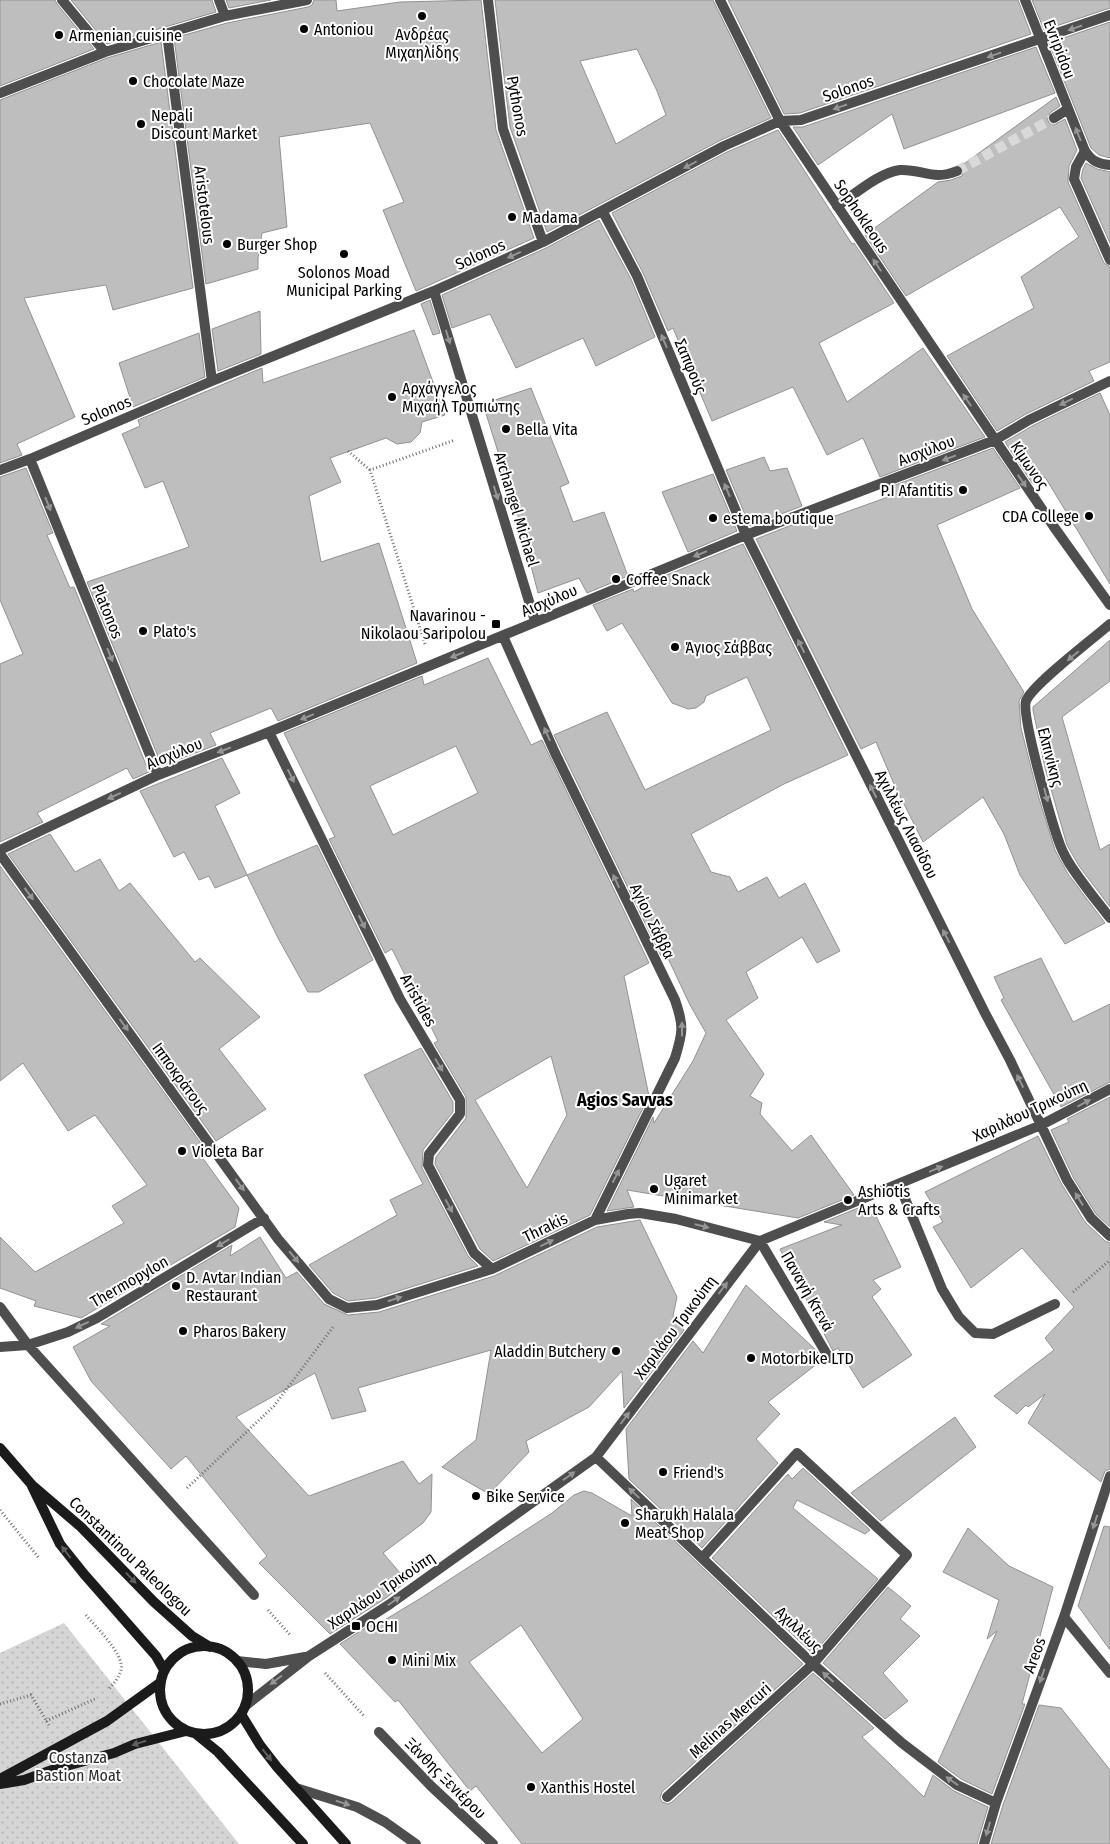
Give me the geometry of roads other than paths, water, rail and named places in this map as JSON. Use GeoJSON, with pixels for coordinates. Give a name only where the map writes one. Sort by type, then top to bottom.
{"type":"FeatureCollection","features":[{"type":"Feature","properties":{"kind":"street"},"geometry":{"type":"LineString","coordinates":[[62,0],[105,52]]}},
{"type":"Feature","properties":{"kind":"street"},"geometry":{"type":"LineString","coordinates":[[219,0],[225,16]]}},
{"type":"Feature","properties":{"kind":"street"},"geometry":{"type":"LineString","coordinates":[[0,93],[105,52],[225,16],[307,0]]}},
{"type":"Feature","properties":{"kind":"street","name":"Pythonos"},"geometry":{"type":"LineString","coordinates":[[488,0],[503,129],[543,242]]}},
{"type":"Feature","properties":{"kind":"street","name":"Sophokleous"},"geometry":{"type":"LineString","coordinates":[[720,0],[780,121],[995,440]]}},
{"type":"Feature","properties":{"kind":"street","name":"Evripidou"},"geometry":{"type":"LineString","coordinates":[[1025,0],[1085,151]]}},
{"type":"Feature","properties":{"kind":"street","name":"Solonos"},"geometry":{"type":"LineString","coordinates":[[0,470],[434,291],[543,242],[603,212],[724,146],[780,121],[801,120],[1110,15]]}},
{"type":"Feature","properties":{"kind":"street","name":"Aristotelous"},"geometry":{"type":"LineString","coordinates":[[167,34],[212,381]]}},
{"type":"Feature","properties":{"kind":"street"},"geometry":{"type":"LineString","coordinates":[[1054,118],[1068,109]]}},
{"type":"Feature","properties":{"kind":"street"},"geometry":{"type":"LineString","coordinates":[[1110,165],[1100,164],[1092,160],[1085,151],[1076,167],[1074,179],[1110,260]]}},
{"type":"Feature","properties":{"kind":"street"},"geometry":{"type":"LineString","coordinates":[[837,206],[890,172],[908,170],[941,176],[957,171]]}},
{"type":"Feature","properties":{"kind":"street","name":"Σαπφούς"},"geometry":{"type":"LineString","coordinates":[[603,212],[637,276],[746,535]]}},
{"type":"Feature","properties":{"kind":"street","name":"Archangel Michael"},"geometry":{"type":"LineString","coordinates":[[434,291],[535,621]]}},
{"type":"Feature","properties":{"kind":"street","name":"Αισχύλου"},"geometry":{"type":"LineString","coordinates":[[0,850],[158,775],[269,732],[746,535],[995,440],[1028,420],[1110,380]]}},
{"type":"Feature","properties":{"kind":"street","name":"Κίμωνος"},"geometry":{"type":"LineString","coordinates":[[995,440],[1110,605]]}},
{"type":"Feature","properties":{"kind":"street","name":"Platonos"},"geometry":{"type":"LineString","coordinates":[[30,459],[158,775]]}},
{"type":"Feature","properties":{"kind":"street","name":"Αχιλλέως Λιασίδου"},"geometry":{"type":"LineString","coordinates":[[746,535],[980,1004],[1010,1060],[1067,1180],[1091,1218],[1110,1236]]}},
{"type":"Feature","properties":{"kind":"street","name":"Ελπινίκης"},"geometry":{"type":"LineString","coordinates":[[1110,624],[1047,678],[1025,702],[1029,736],[1059,843],[1069,862],[1110,918]]}},
{"type":"Feature","properties":{"kind":"street","name":"Αγίου Σάββα"},"geometry":{"type":"LineString","coordinates":[[503,636],[560,762],[675,1000],[682,1020],[682,1034],[676,1058],[595,1220]]}},
{"type":"Feature","properties":{"kind":"street","name":"Aristides"},"geometry":{"type":"LineString","coordinates":[[269,732],[400,999],[460,1100],[460,1114],[429,1154],[428,1165],[474,1253],[492,1269]]}},
{"type":"Feature","properties":{"kind":"street","name":"Ιπποκράτους"},"geometry":{"type":"LineString","coordinates":[[0,854],[278,1239],[329,1299],[347,1308]]}},
{"type":"Feature","properties":{"kind":"street","name":"Χαριλάου Τρικούπη"},"geometry":{"type":"LineString","coordinates":[[243,1710],[309,1656],[390,1604],[596,1457],[760,1241],[1041,1125],[1110,1089]]}},
{"type":"Feature","properties":{"kind":"street"},"geometry":{"type":"LineString","coordinates":[[900,1184],[942,1290],[959,1317],[974,1333],[993,1334],[1055,1304]]}},
{"type":"Feature","properties":{"kind":"street","name":"Thrakis"},"geometry":{"type":"LineString","coordinates":[[347,1308],[376,1305],[492,1269],[595,1220],[640,1213],[676,1219],[760,1241]]}},
{"type":"Feature","properties":{"kind":"street","name":"Thermopylon"},"geometry":{"type":"LineString","coordinates":[[0,1347],[28,1345],[68,1332],[97,1318],[264,1218]]}},
{"type":"Feature","properties":{"kind":"street","name":"Παναγή Κτενά"},"geometry":{"type":"LineString","coordinates":[[760,1241],[829,1358]]}},
{"type":"Feature","properties":{"kind":"street"},"geometry":{"type":"LineString","coordinates":[[0,1307],[28,1345],[254,1594]]}},
{"type":"Feature","properties":{"kind":"street","name":"Constantinou Paleologou"},"geometry":{"type":"LineString","coordinates":[[0,1448],[32,1485],[81,1527],[154,1602],[192,1636],[210,1647]]}},
{"type":"Feature","properties":{"kind":"street","name":"Melinas Mercuri"},"geometry":{"type":"LineString","coordinates":[[667,1797],[813,1664],[907,1555],[797,1452],[703,1557]]}},
{"type":"Feature","properties":{"kind":"street","name":"Αχιλλέως"},"geometry":{"type":"LineString","coordinates":[[596,1457],[813,1664],[902,1743],[957,1784],[996,1803]]}},
{"type":"Feature","properties":{"kind":"street","name":"Areos"},"geometry":{"type":"LineString","coordinates":[[984,1844],[996,1803],[1064,1617],[1110,1476]]}},
{"type":"Feature","properties":{"kind":"street","name":"Constantinou Paleologou"},"geometry":{"type":"LineString","coordinates":[[32,1485],[60,1544],[156,1656],[164,1670]]}},
{"type":"Feature","properties":{"kind":"street"},"geometry":{"type":"LineString","coordinates":[[1064,1617],[1110,1673]]}},
{"type":"Feature","properties":{"kind":"street"},"geometry":{"type":"LineString","coordinates":[[0,1784],[24,1780],[55,1769],[114,1753],[135,1744],[191,1732],[217,1733],[227,1728],[243,1710],[248,1685],[237,1661],[224,1651],[210,1647],[199,1646],[189,1648],[172,1660],[164,1670],[160,1695],[166,1712],[178,1726],[191,1732],[218,1752],[303,1844]]}},
{"type":"Feature","properties":{"kind":"street","name":"Χαριλάου Τρικούπη"},"geometry":{"type":"LineString","coordinates":[[237,1661],[266,1664],[309,1656]]}},
{"type":"Feature","properties":{"kind":"street"},"geometry":{"type":"LineString","coordinates":[[0,1779],[106,1721],[161,1682]]}},
{"type":"Feature","properties":{"kind":"street"},"geometry":{"type":"LineString","coordinates":[[243,1710],[260,1745],[346,1844]]}},
{"type":"Feature","properties":{"kind":"street","name":"Ξάνθης Ξενιέρου"},"geometry":{"type":"LineString","coordinates":[[379,1732],[431,1786],[493,1844]]}},
{"type":"Feature","properties":{"kind":"street"},"geometry":{"type":"LineString","coordinates":[[296,1788],[357,1807],[385,1822],[416,1844]]}},
{"type":"Feature","properties":{"kind":"tunnel"},"geometry":{"type":"LineString","coordinates":[[957,171],[1054,118]]}},
{"type":"Feature","properties":{"kind":"place","name":"Ανδρέας Μιχαηλίδης"},"geometry":{"type":"Point","coordinates":[422,16]}},
{"type":"Feature","properties":{"kind":"place","name":"Antoniou"},"geometry":{"type":"Point","coordinates":[304,29]}},
{"type":"Feature","properties":{"kind":"place","name":"Armenian cuisine"},"geometry":{"type":"Point","coordinates":[59,35]}},
{"type":"Feature","properties":{"kind":"place","name":"Chocolate Maze"},"geometry":{"type":"Point","coordinates":[133,81]}},
{"type":"Feature","properties":{"kind":"place","name":"Nepali Discount Market"},"geometry":{"type":"Point","coordinates":[141,124]}},
{"type":"Feature","properties":{"kind":"place","name":"Madama"},"geometry":{"type":"Point","coordinates":[512,217]}},
{"type":"Feature","properties":{"kind":"place","name":"Burger Shop"},"geometry":{"type":"Point","coordinates":[227,244]}},
{"type":"Feature","properties":{"kind":"place","name":"Solonos Moad Municipal Parking"},"geometry":{"type":"Point","coordinates":[344,254]}},
{"type":"Feature","properties":{"kind":"place","name":"Αρχάγγελος Μιχαήλ Τρυπιώτης"},"geometry":{"type":"Point","coordinates":[392,397]}},
{"type":"Feature","properties":{"kind":"place","name":"Bella Vita"},"geometry":{"type":"Point","coordinates":[506,429]}},
{"type":"Feature","properties":{"kind":"place","name":"P.I Afantitis"},"geometry":{"type":"Point","coordinates":[963,490]}},
{"type":"Feature","properties":{"kind":"place","name":"CDA College"},"geometry":{"type":"Point","coordinates":[1089,516]}},
{"type":"Feature","properties":{"kind":"place","name":"estema boutique"},"geometry":{"type":"Point","coordinates":[713,518]}},
{"type":"Feature","properties":{"kind":"place","name":"Coffee Snack"},"geometry":{"type":"Point","coordinates":[616,579]}},
{"type":"Feature","properties":{"kind":"place","name":"Navarinou - Nikolaou Saripolou"},"geometry":{"type":"Point","coordinates":[496,624]}},
{"type":"Feature","properties":{"kind":"place","name":"Plato's"},"geometry":{"type":"Point","coordinates":[143,631]}},
{"type":"Feature","properties":{"kind":"place","name":"Άγιος Σάββας"},"geometry":{"type":"Point","coordinates":[675,647]}},
{"type":"Feature","properties":{"kind":"place","name":"Violeta Bar"},"geometry":{"type":"Point","coordinates":[182,1151]}},
{"type":"Feature","properties":{"kind":"place","name":"Ugaret Minimarket"},"geometry":{"type":"Point","coordinates":[654,1189]}},
{"type":"Feature","properties":{"kind":"place","name":"Ashiotis Arts & Crafts"},"geometry":{"type":"Point","coordinates":[848,1200]}},
{"type":"Feature","properties":{"kind":"place","name":"D. Avtar Indian Restaurant"},"geometry":{"type":"Point","coordinates":[176,1286]}},
{"type":"Feature","properties":{"kind":"place","name":"Pharos Bakery"},"geometry":{"type":"Point","coordinates":[183,1331]}},
{"type":"Feature","properties":{"kind":"place","name":"Aladdin Butchery"},"geometry":{"type":"Point","coordinates":[616,1351]}},
{"type":"Feature","properties":{"kind":"place","name":"Motorbike LTD"},"geometry":{"type":"Point","coordinates":[751,1358]}},
{"type":"Feature","properties":{"kind":"place","name":"Friend's"},"geometry":{"type":"Point","coordinates":[663,1472]}},
{"type":"Feature","properties":{"kind":"place","name":"Bike Service"},"geometry":{"type":"Point","coordinates":[476,1496]}},
{"type":"Feature","properties":{"kind":"place","name":"Sharukh Halala Meat Shop"},"geometry":{"type":"Point","coordinates":[625,1523]}},
{"type":"Feature","properties":{"kind":"place","name":"OCHI"},"geometry":{"type":"Point","coordinates":[356,1626]}},
{"type":"Feature","properties":{"kind":"place","name":"Mini Mix"},"geometry":{"type":"Point","coordinates":[392,1660]}},
{"type":"Feature","properties":{"kind":"place","name":"Xanthis Hostel"},"geometry":{"type":"Point","coordinates":[531,1787]}},
{"type":"Feature","properties":{"kind":"district","name":"Agios Savvas"},"geometry":{"type":"Point","coordinates":[625,1100]}},
{"type":"Feature","properties":{"kind":"park label","name":"Costanza Bastion Moat"},"geometry":{"type":"Point","coordinates":[78,1766]}}]}
